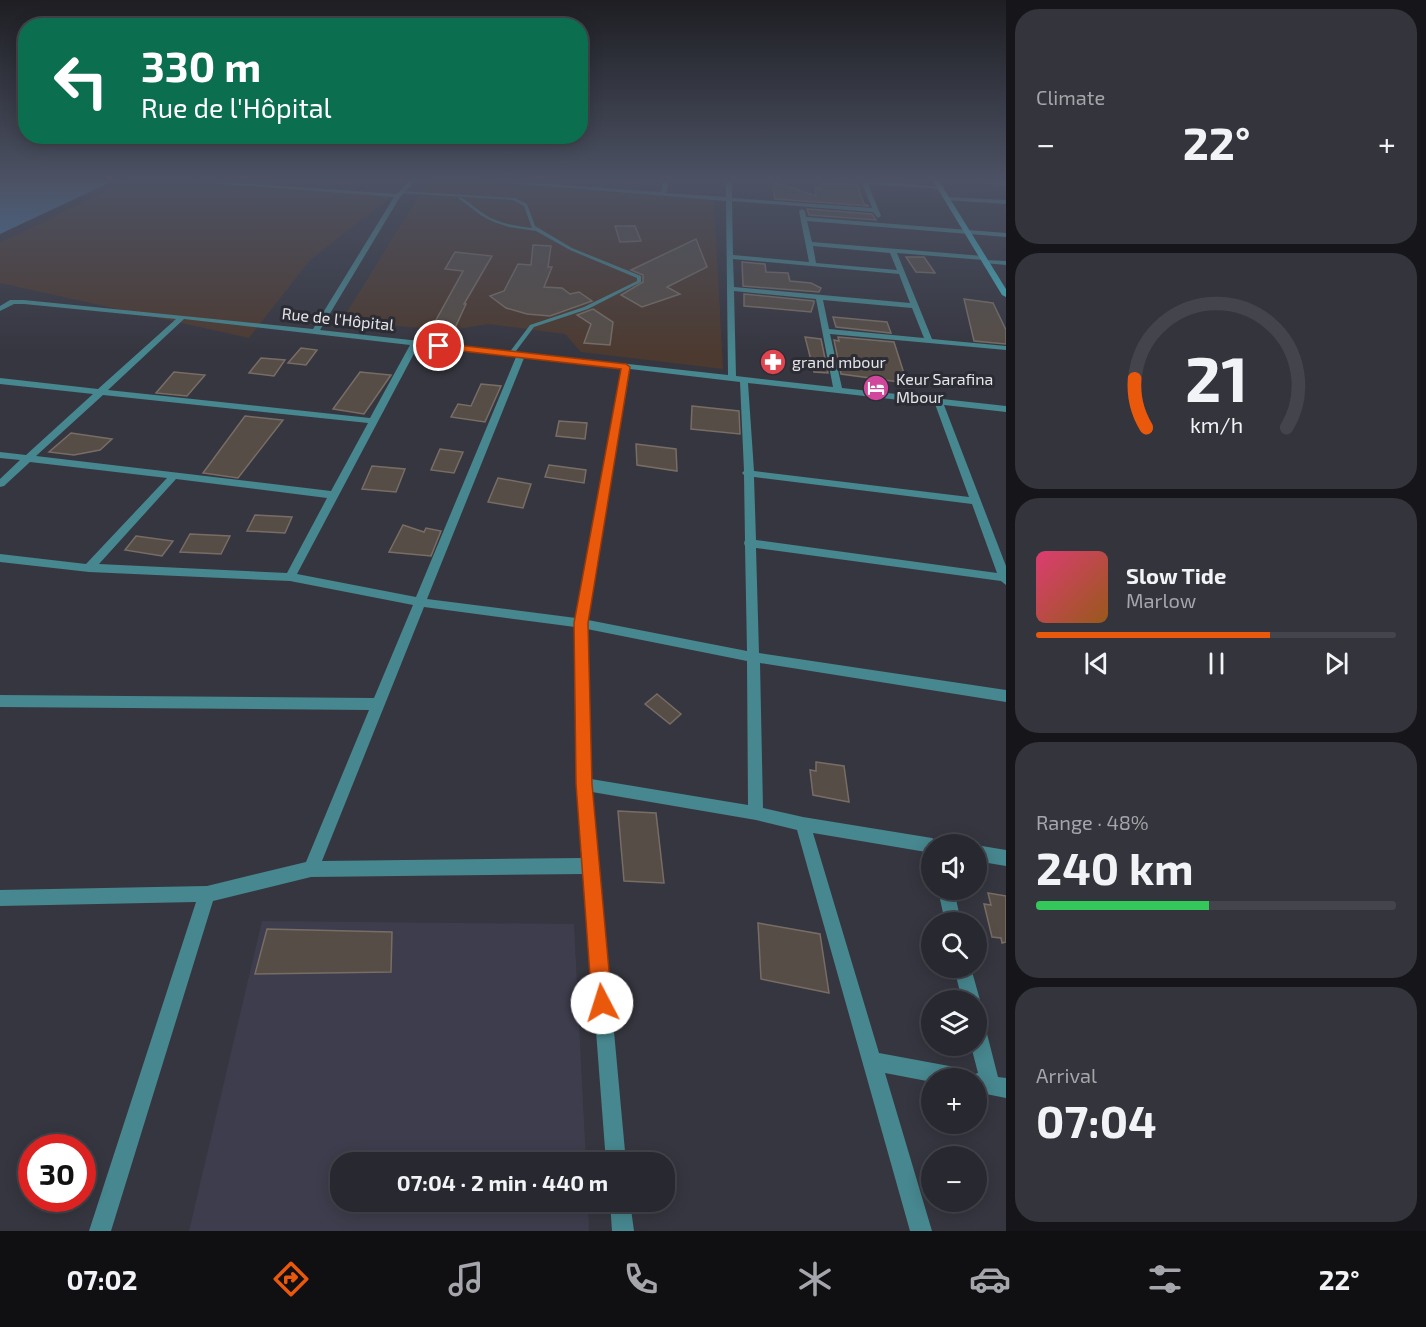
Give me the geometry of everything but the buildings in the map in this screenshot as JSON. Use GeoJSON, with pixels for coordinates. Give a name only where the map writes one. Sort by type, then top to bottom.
{"type":"FeatureCollection","features":[{"type":"Feature","properties":{"kind":"main road"},"geometry":{"type":"LineString","coordinates":[[971,238],[1006,295]]}},
{"type":"Feature","properties":{"kind":"street"},"geometry":{"type":"LineString","coordinates":[[315,332],[372,238]]}},
{"type":"Feature","properties":{"kind":"street"},"geometry":{"type":"LineString","coordinates":[[730,238],[730,289],[750,497],[749,543],[756,813]]}},
{"type":"Feature","properties":{"kind":"street"},"geometry":{"type":"LineString","coordinates":[[807,238],[813,264]]}},
{"type":"Feature","properties":{"kind":"street"},"geometry":{"type":"LineString","coordinates":[[808,244],[1006,263]]}},
{"type":"Feature","properties":{"kind":"street"},"geometry":{"type":"LineString","coordinates":[[893,251],[929,341]]}},
{"type":"Feature","properties":{"kind":"street"},"geometry":{"type":"LineString","coordinates":[[730,257],[901,272]]}},
{"type":"Feature","properties":{"kind":"street"},"geometry":{"type":"LineString","coordinates":[[730,289],[915,306]]}},
{"type":"Feature","properties":{"kind":"street"},"geometry":{"type":"LineString","coordinates":[[819,298],[838,391]]}},
{"type":"Feature","properties":{"kind":"street","name":"Rue de l'Hôpital"},"geometry":{"type":"LineString","coordinates":[[0,300],[182,317],[1006,410]]}},
{"type":"Feature","properties":{"kind":"street"},"geometry":{"type":"LineString","coordinates":[[0,309],[13,302]]}},
{"type":"Feature","properties":{"kind":"street"},"geometry":{"type":"LineString","coordinates":[[0,484],[182,317]]}},
{"type":"Feature","properties":{"kind":"street"},"geometry":{"type":"LineString","coordinates":[[826,331],[1006,348]]}},
{"type":"Feature","properties":{"kind":"street"},"geometry":{"type":"LineString","coordinates":[[290,577],[416,343]]}},
{"type":"Feature","properties":{"kind":"street"},"geometry":{"type":"LineString","coordinates":[[311,869],[420,602],[516,354]]}},
{"type":"Feature","properties":{"kind":"street"},"geometry":{"type":"LineString","coordinates":[[615,1152],[584,784],[581,623],[626,367]]}},
{"type":"Feature","properties":{"kind":"street"},"geometry":{"type":"LineString","coordinates":[[0,381],[372,421]]}},
{"type":"Feature","properties":{"kind":"street"},"geometry":{"type":"LineString","coordinates":[[749,543],[1005,580],[939,402]]}},
{"type":"Feature","properties":{"kind":"street"},"geometry":{"type":"LineString","coordinates":[[0,455],[333,495]]}},
{"type":"Feature","properties":{"kind":"street"},"geometry":{"type":"LineString","coordinates":[[747,473],[975,501]]}},
{"type":"Feature","properties":{"kind":"street"},"geometry":{"type":"LineString","coordinates":[[89,568],[174,476]]}},
{"type":"Feature","properties":{"kind":"street"},"geometry":{"type":"LineString","coordinates":[[0,558],[89,568],[290,577],[420,602],[581,623],[753,657],[1006,696]]}},
{"type":"Feature","properties":{"kind":"street"},"geometry":{"type":"LineString","coordinates":[[0,701],[379,704]]}},
{"type":"Feature","properties":{"kind":"street"},"geometry":{"type":"LineString","coordinates":[[584,784],[921,844]]}},
{"type":"Feature","properties":{"kind":"street"},"geometry":{"type":"LineString","coordinates":[[803,824],[921,1231]]}},
{"type":"Feature","properties":{"kind":"street"},"geometry":{"type":"LineString","coordinates":[[987,855],[1006,858]]}},
{"type":"Feature","properties":{"kind":"street"},"geometry":{"type":"LineString","coordinates":[[0,898],[207,894],[311,869],[590,866]]}},
{"type":"Feature","properties":{"kind":"street"},"geometry":{"type":"LineString","coordinates":[[100,1231],[207,894]]}},
{"type":"Feature","properties":{"kind":"street"},"geometry":{"type":"LineString","coordinates":[[984,1056],[991,1085]]}},
{"type":"Feature","properties":{"kind":"street"},"geometry":{"type":"LineString","coordinates":[[872,1061],[921,1070]]}},
{"type":"Feature","properties":{"kind":"street"},"geometry":{"type":"LineString","coordinates":[[621,1212],[623,1231]]}},
{"type":"Feature","properties":{"kind":"lane"},"geometry":{"type":"LineString","coordinates":[[516,354],[532,326],[586,308],[639,282],[639,277],[632,272],[582,253],[554,238]]}},
{"type":"Feature","properties":{"kind":"shaded area"},"geometry":{"type":"Polygon","coordinates":[[[9,238],[338,238],[310,260],[249,338],[0,283],[0,243],[9,238]]]}},
{"type":"Feature","properties":{"kind":"shaded area"},"geometry":{"type":"Polygon","coordinates":[[[392,238],[716,238],[723,369],[581,352],[565,334],[488,324],[447,331],[342,320],[392,238]]]}},
{"type":"Feature","properties":{"kind":"shaded area"},"geometry":{"type":"Polygon","coordinates":[[[262,921],[574,924],[585,1152],[330,1152],[330,1212],[588,1212],[589,1231],[189,1231],[262,921]]]}},
{"type":"Feature","properties":{"kind":"place","name":"grand mbour"},"geometry":{"type":"Point","coordinates":[773,362]}},
{"type":"Feature","properties":{"kind":"place","name":"Keur Sarafina Mbour"},"geometry":{"type":"Point","coordinates":[876,388]}},
{"type":"Feature","properties":{"kind":"route"},"geometry":{"type":"LineString","coordinates":[[439,346],[626,367],[581,623],[584,784],[602,1003]]}}]}
